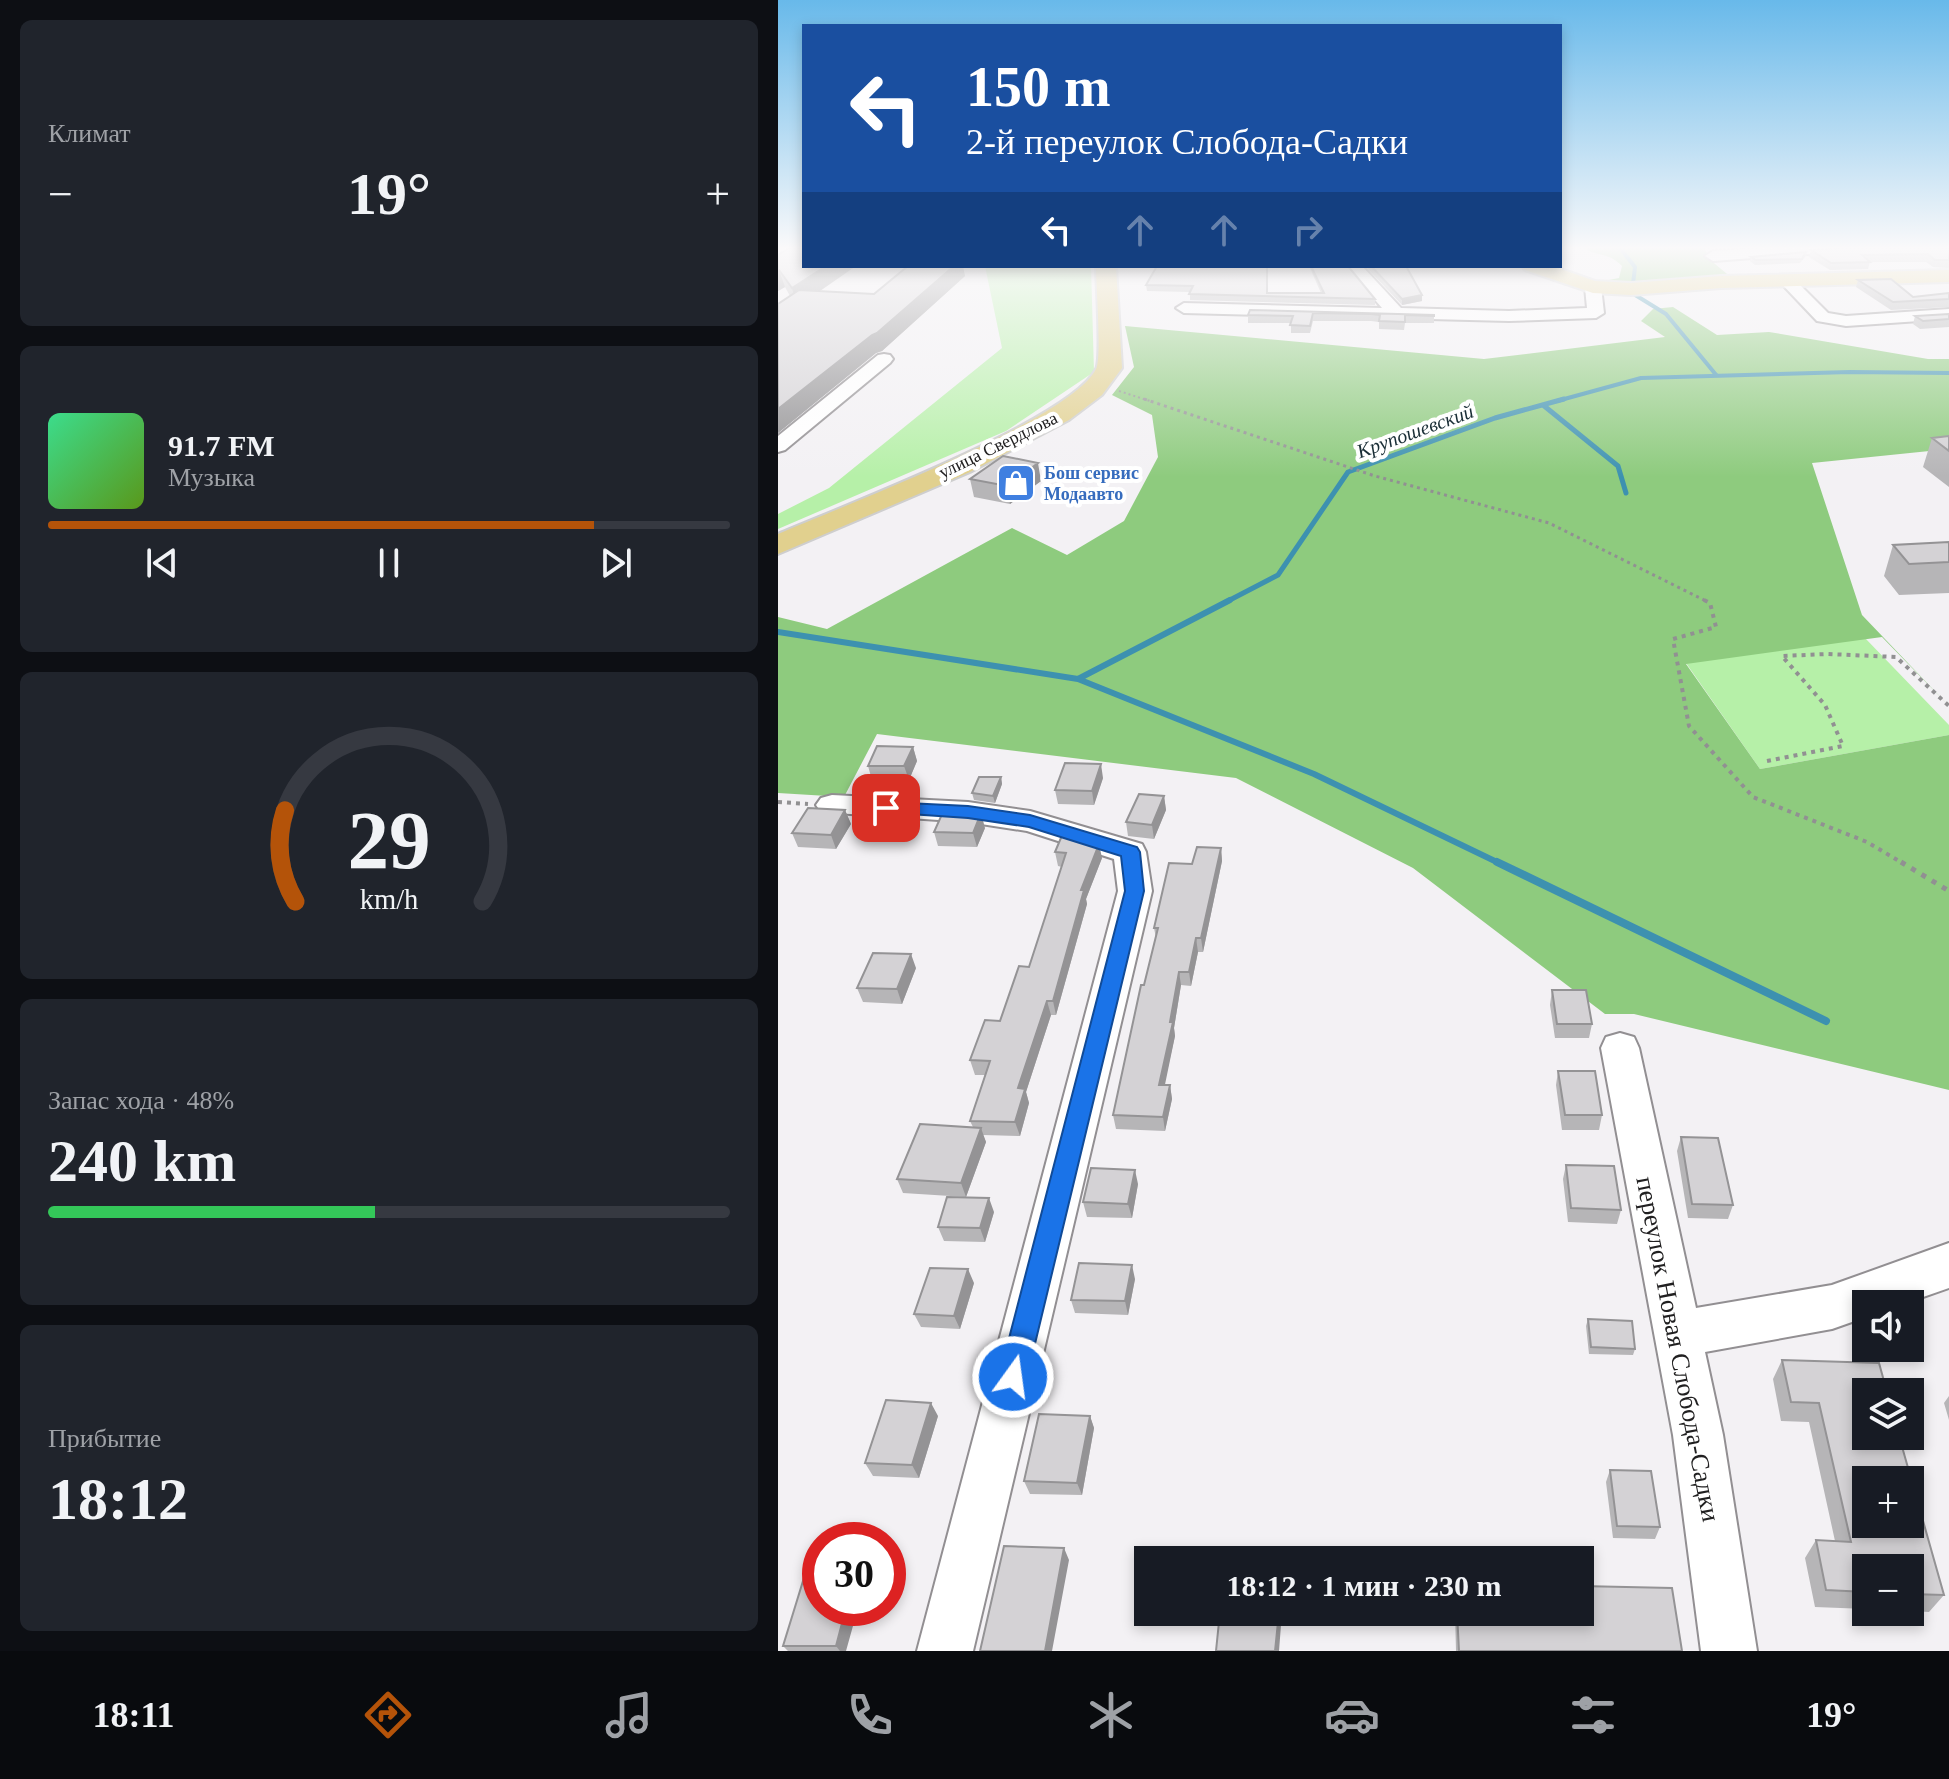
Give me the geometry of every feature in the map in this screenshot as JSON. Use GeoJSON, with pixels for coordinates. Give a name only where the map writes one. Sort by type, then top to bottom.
{"type":"FeatureCollection","features":[{"type":"Feature","properties":{"kind":"main road"},"geometry":{"type":"LineString","coordinates":[[1101,385],[1110,368],[1109,323]]}},
{"type":"Feature","properties":{"kind":"main road","name":"улица Свердлова"},"geometry":{"type":"LineString","coordinates":[[778,545],[1023,437],[1071,410],[1101,385]]}},
{"type":"Feature","properties":{"kind":"street"},"geometry":{"type":"LineString","coordinates":[[778,446],[884,359]]}},
{"type":"Feature","properties":{"kind":"street"},"geometry":{"type":"LineString","coordinates":[[832,805],[968,812],[1030,821],[1130,852],[1135,891],[945,1651]]}},
{"type":"Feature","properties":{"kind":"street","name":"переулок Новая Слобода-Садки"},"geometry":{"type":"LineString","coordinates":[[1620,1048],[1698,1435],[1729,1651]]}},
{"type":"Feature","properties":{"kind":"street"},"geometry":{"type":"LineString","coordinates":[[1678,1334],[1832,1307],[1948,1267]]}},
{"type":"Feature","properties":{"kind":"path"},"geometry":{"type":"LineString","coordinates":[[1101,385],[1375,476],[1549,523],[1710,603],[1716,627],[1673,639],[1689,726],[1753,797],[1867,842],[1949,891]]}},
{"type":"Feature","properties":{"kind":"path"},"geometry":{"type":"LineString","coordinates":[[1767,761],[1843,746],[1825,705],[1782,656],[1828,654],[1896,657],[1949,706]]}},
{"type":"Feature","properties":{"kind":"green space"},"geometry":{"type":"Polygon","coordinates":[[[997,323],[1093,323],[1094,372],[1006,431],[778,529],[778,514],[829,488],[1002,348],[997,323]]]}},
{"type":"Feature","properties":{"kind":"green space"},"geometry":{"type":"Polygon","coordinates":[[[1644,323],[1698,323],[1717,335],[1769,332],[1928,359],[1949,359],[1949,449],[1812,463],[1862,615],[1949,706],[1882,637],[1686,664],[1760,769],[1949,735],[1949,1090],[1634,1014],[1605,1014],[1413,868],[1236,778],[877,734],[844,797],[778,793],[778,617],[827,629],[1012,528],[1067,555],[1124,521],[1158,457],[1152,415],[1112,395],[1134,367],[1125,326],[1484,359],[1665,337],[1644,323]]]}},
{"type":"Feature","properties":{"kind":"green space"},"geometry":{"type":"Polygon","coordinates":[[[1865,638],[1949,725],[1949,735],[1760,769],[1686,663],[1865,638]]]}},
{"type":"Feature","properties":{"kind":"building"},"geometry":{"type":"Polygon","coordinates":[[[778,323],[888,323],[877,333],[778,409],[778,323]]]}},
{"type":"Feature","properties":{"kind":"building"},"geometry":{"type":"Polygon","coordinates":[[[1291,323],[1311,323],[1310,326],[1291,323]]]}},
{"type":"Feature","properties":{"kind":"building"},"geometry":{"type":"Polygon","coordinates":[[[1949,436],[1949,451],[1932,438],[1949,436]]]}},
{"type":"Feature","properties":{"kind":"building"},"geometry":{"type":"Polygon","coordinates":[[[1003,456],[1038,463],[1007,486],[970,479],[1003,456]]]}},
{"type":"Feature","properties":{"kind":"building"},"geometry":{"type":"Polygon","coordinates":[[[1949,542],[1949,562],[1909,564],[1893,545],[1949,542]]]}},
{"type":"Feature","properties":{"kind":"building"},"geometry":{"type":"Polygon","coordinates":[[[877,746],[913,747],[904,766],[868,766],[877,746]]]}},
{"type":"Feature","properties":{"kind":"building"},"geometry":{"type":"Polygon","coordinates":[[[1065,763],[1101,764],[1092,791],[1055,790],[1065,763]]]}},
{"type":"Feature","properties":{"kind":"building"},"geometry":{"type":"Polygon","coordinates":[[[979,777],[1001,777],[993,796],[972,793],[979,777]]]}},
{"type":"Feature","properties":{"kind":"building"},"geometry":{"type":"Polygon","coordinates":[[[1139,794],[1164,796],[1152,825],[1126,822],[1139,794]]]}},
{"type":"Feature","properties":{"kind":"building"},"geometry":{"type":"Polygon","coordinates":[[[808,808],[845,810],[831,835],[792,833],[808,808]]]}},
{"type":"Feature","properties":{"kind":"building"},"geometry":{"type":"Polygon","coordinates":[[[943,812],[981,813],[973,833],[934,832],[943,812]]]}},
{"type":"Feature","properties":{"kind":"building"},"geometry":{"type":"Polygon","coordinates":[[[1063,833],[1099,844],[1081,890],[1084,890],[1053,1001],[1047,1001],[1018,1088],[1025,1089],[1015,1122],[970,1121],[990,1061],[970,1060],[985,1020],[1000,1021],[1019,966],[1029,967],[1066,853],[1055,852],[1063,833]]]}},
{"type":"Feature","properties":{"kind":"building"},"geometry":{"type":"Polygon","coordinates":[[[1197,847],[1221,848],[1201,938],[1196,938],[1189,972],[1179,972],[1170,1022],[1173,1022],[1159,1085],[1170,1085],[1163,1117],[1113,1115],[1141,985],[1144,985],[1158,928],[1154,928],[1169,863],[1192,864],[1197,847]]]}},
{"type":"Feature","properties":{"kind":"building"},"geometry":{"type":"Polygon","coordinates":[[[873,953],[911,954],[897,989],[857,988],[873,953]]]}},
{"type":"Feature","properties":{"kind":"building"},"geometry":{"type":"Polygon","coordinates":[[[1552,990],[1586,990],[1592,1024],[1557,1024],[1552,990]]]}},
{"type":"Feature","properties":{"kind":"building"},"geometry":{"type":"Polygon","coordinates":[[[1558,1071],[1595,1071],[1602,1115],[1565,1115],[1558,1071]]]}},
{"type":"Feature","properties":{"kind":"building"},"geometry":{"type":"Polygon","coordinates":[[[920,1124],[981,1128],[961,1183],[897,1179],[920,1124]]]}},
{"type":"Feature","properties":{"kind":"building"},"geometry":{"type":"Polygon","coordinates":[[[1681,1137],[1718,1138],[1733,1205],[1692,1204],[1681,1137]]]}},
{"type":"Feature","properties":{"kind":"building"},"geometry":{"type":"Polygon","coordinates":[[[1566,1165],[1614,1166],[1621,1210],[1571,1208],[1566,1165]]]}},
{"type":"Feature","properties":{"kind":"building"},"geometry":{"type":"Polygon","coordinates":[[[1091,1168],[1135,1170],[1128,1204],[1083,1202],[1091,1168]]]}},
{"type":"Feature","properties":{"kind":"building"},"geometry":{"type":"Polygon","coordinates":[[[947,1197],[989,1198],[980,1228],[938,1227],[947,1197]]]}},
{"type":"Feature","properties":{"kind":"building"},"geometry":{"type":"Polygon","coordinates":[[[1079,1263],[1132,1265],[1125,1301],[1071,1300],[1079,1263]]]}},
{"type":"Feature","properties":{"kind":"building"},"geometry":{"type":"Polygon","coordinates":[[[930,1268],[968,1269],[954,1316],[914,1314],[930,1268]]]}},
{"type":"Feature","properties":{"kind":"building"},"geometry":{"type":"Polygon","coordinates":[[[1588,1319],[1632,1321],[1635,1349],[1591,1347],[1588,1319]]]}},
{"type":"Feature","properties":{"kind":"building"},"geometry":{"type":"Polygon","coordinates":[[[1782,1360],[1879,1363],[1883,1378],[1852,1378],[1852,1450],[1903,1450],[1907,1466],[1852,1466],[1852,1538],[1924,1538],[1924,1524],[1944,1595],[1924,1594],[1924,1554],[1852,1554],[1852,1591],[1826,1590],[1816,1540],[1851,1542],[1819,1403],[1791,1402],[1782,1360]]]}},
{"type":"Feature","properties":{"kind":"building"},"geometry":{"type":"Polygon","coordinates":[[[886,1400],[931,1403],[912,1465],[865,1463],[886,1400]]]}},
{"type":"Feature","properties":{"kind":"building"},"geometry":{"type":"Polygon","coordinates":[[[1039,1414],[1090,1416],[1077,1483],[1024,1481],[1039,1414]]]}},
{"type":"Feature","properties":{"kind":"building"},"geometry":{"type":"Polygon","coordinates":[[[1610,1470],[1651,1471],[1660,1527],[1617,1526],[1610,1470]]]}},
{"type":"Feature","properties":{"kind":"building"},"geometry":{"type":"Polygon","coordinates":[[[1004,1546],[1064,1548],[1045,1651],[980,1651],[1004,1546]]]}},
{"type":"Feature","properties":{"kind":"building"},"geometry":{"type":"Polygon","coordinates":[[[802,1584],[802,1626],[841,1626],[836,1646],[783,1646],[802,1584]]]}},
{"type":"Feature","properties":{"kind":"building"},"geometry":{"type":"Polygon","coordinates":[[[1594,1586],[1672,1588],[1682,1651],[1459,1651],[1458,1626],[1594,1626],[1594,1586]]]}},
{"type":"Feature","properties":{"kind":"building"},"geometry":{"type":"Polygon","coordinates":[[[1219,1626],[1278,1626],[1275,1651],[1216,1651],[1219,1626]]]}},
{"type":"Feature","properties":{"kind":"waterway"},"geometry":{"type":"LineString","coordinates":[[1673,323],[1717,376]]}},
{"type":"Feature","properties":{"kind":"waterway","name":"Крупошевский"},"geometry":{"type":"LineString","coordinates":[[1717,376],[1949,373]]}},
{"type":"Feature","properties":{"kind":"waterway","name":"Крупошевский"},"geometry":{"type":"LineString","coordinates":[[1557,401],[1641,378],[1717,376]]}},
{"type":"Feature","properties":{"kind":"waterway","name":"Крупошевский"},"geometry":{"type":"LineString","coordinates":[[1226,602],[1278,575],[1348,472],[1495,418],[1564,399]]}},
{"type":"Feature","properties":{"kind":"waterway"},"geometry":{"type":"LineString","coordinates":[[1543,405],[1618,466],[1626,493]]}},
{"type":"Feature","properties":{"kind":"waterway","name":"Крупошевский"},"geometry":{"type":"LineString","coordinates":[[1078,679],[1230,600]]}},
{"type":"Feature","properties":{"kind":"waterway","name":"Крупошевский"},"geometry":{"type":"LineString","coordinates":[[778,632],[1078,679]]}},
{"type":"Feature","properties":{"kind":"waterway"},"geometry":{"type":"LineString","coordinates":[[1078,679],[1314,774],[1501,864]]}},
{"type":"Feature","properties":{"kind":"waterway"},"geometry":{"type":"LineString","coordinates":[[1497,862],[1826,1021]]}},
{"type":"Feature","properties":{"kind":"place","name":"Бош сервис Модаавто"},"geometry":{"type":"Point","coordinates":[1016,483]}},
{"type":"Feature","properties":{"kind":"route"},"geometry":{"type":"LineString","coordinates":[[886,808],[968,812],[1030,821],[1130,852],[1135,891],[1013,1377]]}}]}
